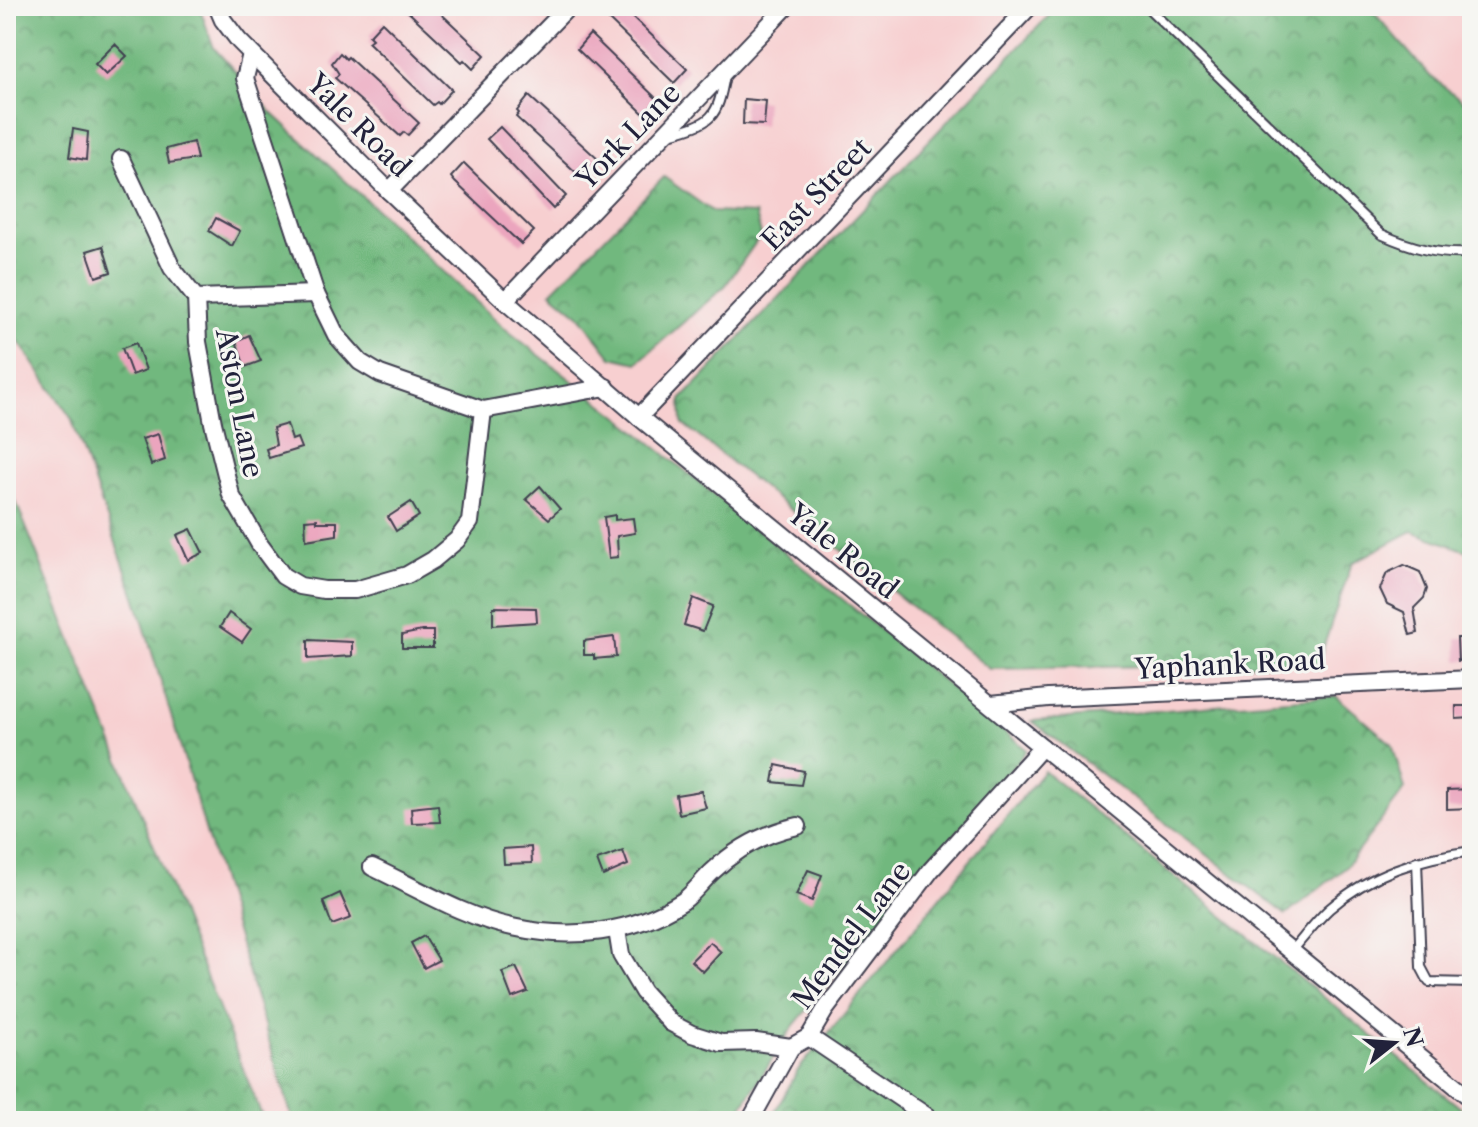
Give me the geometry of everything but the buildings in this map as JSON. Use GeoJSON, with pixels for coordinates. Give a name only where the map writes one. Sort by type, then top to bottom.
{"type":"FeatureCollection","features":[{"type":"Feature","properties":{"kind":"street","name":"Yale Road"},"geometry":{"type":"LineString","coordinates":[[217,6],[223,20],[251,54],[505,301],[639,417],[1472,1099]]}},
{"type":"Feature","properties":{"kind":"street"},"geometry":{"type":"LineString","coordinates":[[389,191],[569,6]]}},
{"type":"Feature","properties":{"kind":"street","name":"York Lane"},"geometry":{"type":"LineString","coordinates":[[505,301],[787,6]]}},
{"type":"Feature","properties":{"kind":"street","name":"East Street"},"geometry":{"type":"LineString","coordinates":[[639,417],[1030,6]]}},
{"type":"Feature","properties":{"kind":"street"},"geometry":{"type":"LineString","coordinates":[[251,54],[245,78],[316,294],[336,335],[360,362],[380,374],[483,410],[606,387]]}},
{"type":"Feature","properties":{"kind":"street","name":"Aston Lane"},"geometry":{"type":"LineString","coordinates":[[121,159],[172,268],[196,298],[198,342],[213,423],[231,495],[260,545],[283,576],[300,586],[355,590],[407,575],[433,560],[457,540],[470,522],[483,410]]}},
{"type":"Feature","properties":{"kind":"street"},"geometry":{"type":"LineString","coordinates":[[196,298],[316,294]]}},
{"type":"Feature","properties":{"kind":"street","name":"Yaphank Road"},"geometry":{"type":"LineString","coordinates":[[991,704],[1048,698],[1472,679]]}},
{"type":"Feature","properties":{"kind":"street","name":"Mendel Lane"},"geometry":{"type":"LineString","coordinates":[[617,930],[621,955],[643,992],[671,1023],[692,1034],[721,1043],[756,1042],[791,1047],[809,1037],[825,1010],[931,870],[1042,747]]}},
{"type":"Feature","properties":{"kind":"street"},"geometry":{"type":"LineString","coordinates":[[372,867],[466,912],[512,927],[557,932],[617,930],[636,925],[684,900],[715,869],[748,844],[771,832],[798,826]]}},
{"type":"Feature","properties":{"kind":"street"},"geometry":{"type":"LineString","coordinates":[[809,1037],[928,1117]]}},
{"type":"Feature","properties":{"kind":"street"},"geometry":{"type":"LineString","coordinates":[[750,1121],[791,1047]]}},
{"type":"Feature","properties":{"kind":"lane"},"geometry":{"type":"LineString","coordinates":[[1146,6],[1381,234],[1422,251],[1447,255],[1472,253]]}},
{"type":"Feature","properties":{"kind":"lane"},"geometry":{"type":"LineString","coordinates":[[1292,951],[1327,911],[1352,891],[1389,870],[1431,856],[1472,851]]}},
{"type":"Feature","properties":{"kind":"lane"},"geometry":{"type":"LineString","coordinates":[[1417,861],[1421,967],[1429,982],[1472,983]]}},
{"type":"Feature","properties":{"kind":"shaded area"},"geometry":{"type":"Polygon","coordinates":[[[6,6],[1472,6],[1472,1121],[6,1121],[6,6]]]}},
{"type":"Feature","properties":{"kind":"green space"},"geometry":{"type":"Polygon","coordinates":[[[6,6],[199,6],[214,48],[273,114],[508,331],[623,420],[1027,750],[794,1025],[733,1121],[293,1121],[136,599],[71,418],[6,323],[6,6]]]}},
{"type":"Feature","properties":{"kind":"green space"},"geometry":{"type":"Polygon","coordinates":[[[1058,6],[1372,6],[1375,14],[1430,76],[1472,108],[1472,553],[1412,531],[1352,563],[1318,663],[990,669],[682,423],[681,400],[1058,6]]]}},
{"type":"Feature","properties":{"kind":"green space"},"geometry":{"type":"Polygon","coordinates":[[[664,177],[713,212],[756,214],[761,235],[725,286],[637,363],[612,357],[579,315],[551,292],[664,177]]]}},
{"type":"Feature","properties":{"kind":"green space"},"geometry":{"type":"Polygon","coordinates":[[[6,477],[264,1121],[6,1121],[6,477]]]}},
{"type":"Feature","properties":{"kind":"green space"},"geometry":{"type":"Polygon","coordinates":[[[1336,696],[1392,744],[1405,789],[1345,868],[1286,915],[1032,721],[1336,696]]]}},
{"type":"Feature","properties":{"kind":"green space"},"geometry":{"type":"Polygon","coordinates":[[[1044,771],[1472,1117],[1472,1121],[770,1121],[798,1070],[1044,771]]]}}]}
